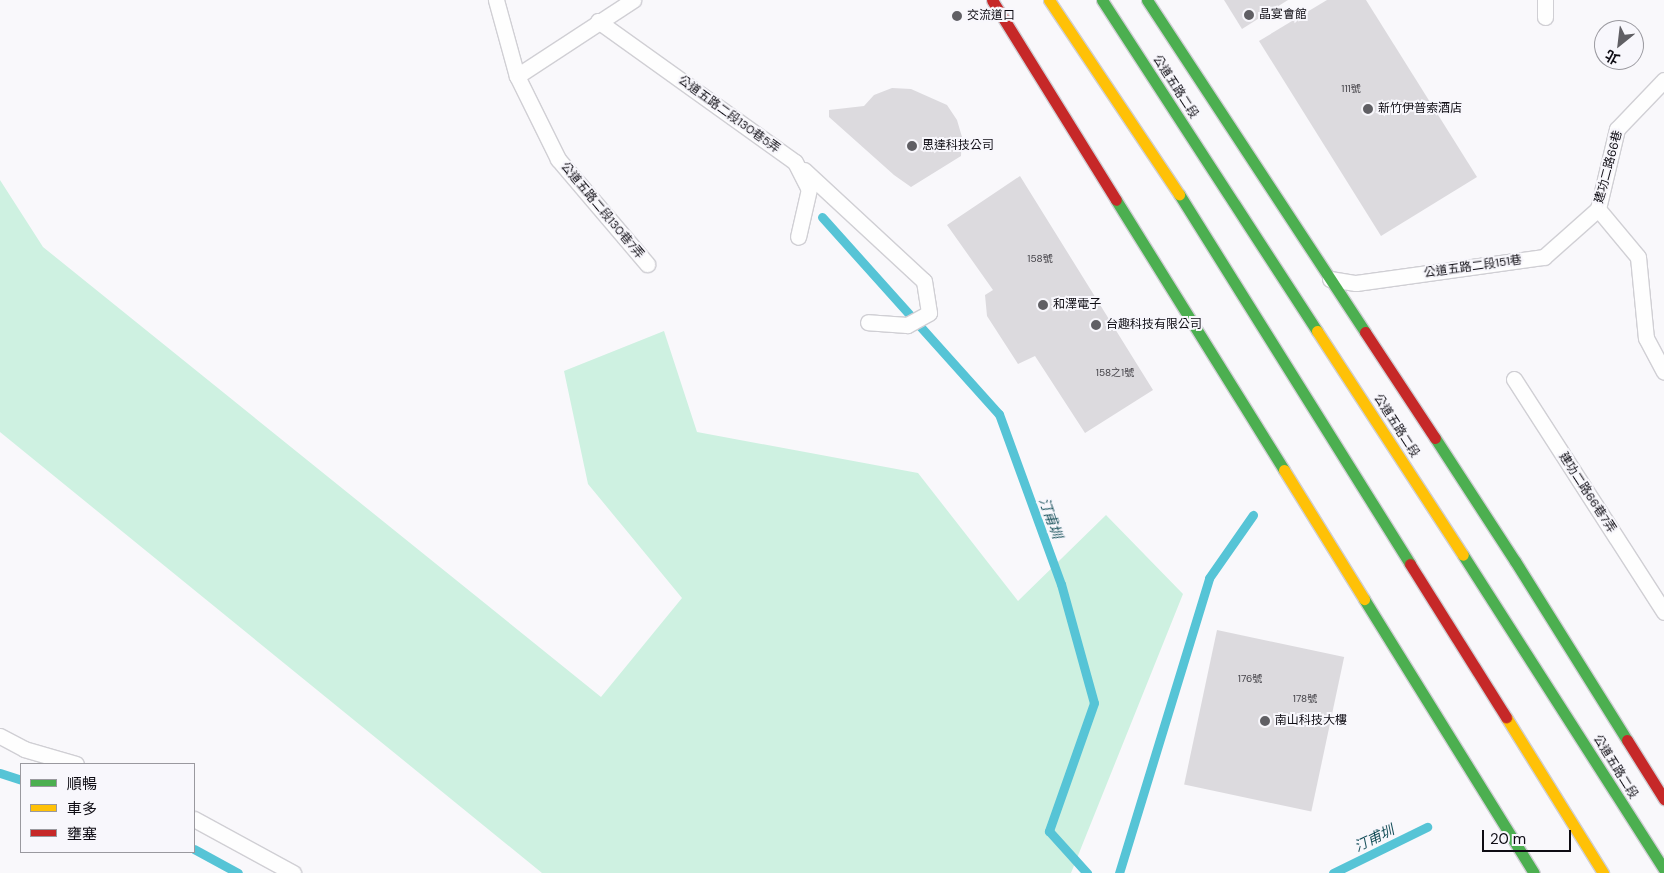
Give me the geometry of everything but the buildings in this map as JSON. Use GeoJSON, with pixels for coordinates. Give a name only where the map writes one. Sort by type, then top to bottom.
{"type":"FeatureCollection","features":[{"type":"Feature","properties":{"kind":"street"},"geometry":{"type":"LineString","coordinates":[[992,0],[1534,873]]}},
{"type":"Feature","properties":{"kind":"street"},"geometry":{"type":"LineString","coordinates":[[1049,0],[1178,192],[1603,873]]}},
{"type":"Feature","properties":{"kind":"street","name":"公道五路二段"},"geometry":{"type":"LineString","coordinates":[[1102,0],[1528,655],[1664,870]]}},
{"type":"Feature","properties":{"kind":"street","name":"公道五路二段"},"geometry":{"type":"LineString","coordinates":[[1147,0],[1515,561],[1664,799]]}},
{"type":"Feature","properties":{"kind":"lane","name":"公道五路二段130巷7弄"},"geometry":{"type":"LineString","coordinates":[[496,0],[517,76],[558,159],[647,264]]}},
{"type":"Feature","properties":{"kind":"lane"},"geometry":{"type":"LineString","coordinates":[[517,76],[632,0]]}},
{"type":"Feature","properties":{"kind":"lane"},"geometry":{"type":"LineString","coordinates":[[1545,0],[1545,17]]}},
{"type":"Feature","properties":{"kind":"lane","name":"公道五路二段130巷5弄"},"geometry":{"type":"LineString","coordinates":[[598,21],[795,162],[809,189],[798,237]]}},
{"type":"Feature","properties":{"kind":"lane","name":"建功二路66巷"},"geometry":{"type":"LineString","coordinates":[[1664,80],[1617,130],[1598,209],[1638,257],[1646,338],[1664,372]]}},
{"type":"Feature","properties":{"kind":"lane"},"geometry":{"type":"LineString","coordinates":[[795,162],[924,281],[929,313],[907,325],[868,322]]}},
{"type":"Feature","properties":{"kind":"lane","name":"公道五路二段151巷"},"geometry":{"type":"LineString","coordinates":[[1330,280],[1356,283],[1544,257],[1598,209]]}},
{"type":"Feature","properties":{"kind":"lane","name":"建功二路66巷7弄"},"geometry":{"type":"LineString","coordinates":[[1514,379],[1663,608]]}},
{"type":"Feature","properties":{"kind":"lane"},"geometry":{"type":"LineString","coordinates":[[0,736],[24,749],[73,763]]}},
{"type":"Feature","properties":{"kind":"lane"},"geometry":{"type":"LineString","coordinates":[[195,820],[293,873]]}},
{"type":"Feature","properties":{"kind":"green space"},"geometry":{"type":"Polygon","coordinates":[[[0,180],[43,247],[601,697],[682,598],[588,484],[564,371],[664,331],[697,432],[918,473],[1018,601],[1106,515],[1183,594],[1071,873],[542,873],[0,432],[0,180]]]}},
{"type":"Feature","properties":{"kind":"waterway","name":"汀甫圳"},"geometry":{"type":"LineString","coordinates":[[822,217],[999,414],[1061,584],[1094,703],[1049,831],[1087,873]]}},
{"type":"Feature","properties":{"kind":"waterway"},"geometry":{"type":"LineString","coordinates":[[1119,873],[1209,578],[1253,515]]}},
{"type":"Feature","properties":{"kind":"waterway"},"geometry":{"type":"LineString","coordinates":[[0,773],[20,780]]}},
{"type":"Feature","properties":{"kind":"waterway","name":"汀甫圳"},"geometry":{"type":"LineString","coordinates":[[1333,873],[1427,827]]}},
{"type":"Feature","properties":{"kind":"waterway"},"geometry":{"type":"LineString","coordinates":[[195,850],[238,873]]}},
{"type":"Feature","properties":{"kind":"traffic: fast"},"geometry":{"type":"LineString","coordinates":[[1102,0],[1317,331]]}},
{"type":"Feature","properties":{"kind":"traffic: fast"},"geometry":{"type":"LineString","coordinates":[[1147,0],[1365,332]]}},
{"type":"Feature","properties":{"kind":"traffic: fast"},"geometry":{"type":"LineString","coordinates":[[1179,194],[1410,564]]}},
{"type":"Feature","properties":{"kind":"traffic: fast"},"geometry":{"type":"LineString","coordinates":[[1116,200],[1284,470]]}},
{"type":"Feature","properties":{"kind":"traffic: fast"},"geometry":{"type":"LineString","coordinates":[[1435,438],[1515,561],[1627,740]]}},
{"type":"Feature","properties":{"kind":"traffic: fast"},"geometry":{"type":"LineString","coordinates":[[1463,555],[1664,869]]}},
{"type":"Feature","properties":{"kind":"traffic: fast"},"geometry":{"type":"LineString","coordinates":[[1364,599],[1534,873]]}},
{"type":"Feature","properties":{"kind":"traffic: slow"},"geometry":{"type":"LineString","coordinates":[[1049,0],[1179,194]]}},
{"type":"Feature","properties":{"kind":"traffic: slow"},"geometry":{"type":"LineString","coordinates":[[1317,331],[1463,555]]}},
{"type":"Feature","properties":{"kind":"traffic: slow"},"geometry":{"type":"LineString","coordinates":[[1284,470],[1364,599]]}},
{"type":"Feature","properties":{"kind":"traffic: slow"},"geometry":{"type":"LineString","coordinates":[[1506,717],[1603,873]]}},
{"type":"Feature","properties":{"kind":"traffic: jam"},"geometry":{"type":"LineString","coordinates":[[992,0],[1116,200]]}},
{"type":"Feature","properties":{"kind":"traffic: jam"},"geometry":{"type":"LineString","coordinates":[[1365,332],[1435,438]]}},
{"type":"Feature","properties":{"kind":"traffic: jam"},"geometry":{"type":"LineString","coordinates":[[1410,564],[1506,717]]}},
{"type":"Feature","properties":{"kind":"traffic: jam"},"geometry":{"type":"LineString","coordinates":[[1627,740],[1664,799]]}},
{"type":"Feature","properties":{"kind":"place","name":"晶宴會館"},"geometry":{"type":"Point","coordinates":[1249,15]}},
{"type":"Feature","properties":{"kind":"place","name":"交流道口"},"geometry":{"type":"Point","coordinates":[957,16]}},
{"type":"Feature","properties":{"kind":"place","name":"新竹伊普索酒店"},"geometry":{"type":"Point","coordinates":[1368,109]}},
{"type":"Feature","properties":{"kind":"place","name":"思達科技公司"},"geometry":{"type":"Point","coordinates":[912,146]}},
{"type":"Feature","properties":{"kind":"place","name":"和澤電子"},"geometry":{"type":"Point","coordinates":[1043,305]}},
{"type":"Feature","properties":{"kind":"place","name":"台趣科技有限公司"},"geometry":{"type":"Point","coordinates":[1096,325]}},
{"type":"Feature","properties":{"kind":"place","name":"南山科技大樓"},"geometry":{"type":"Point","coordinates":[1265,721]}}]}
